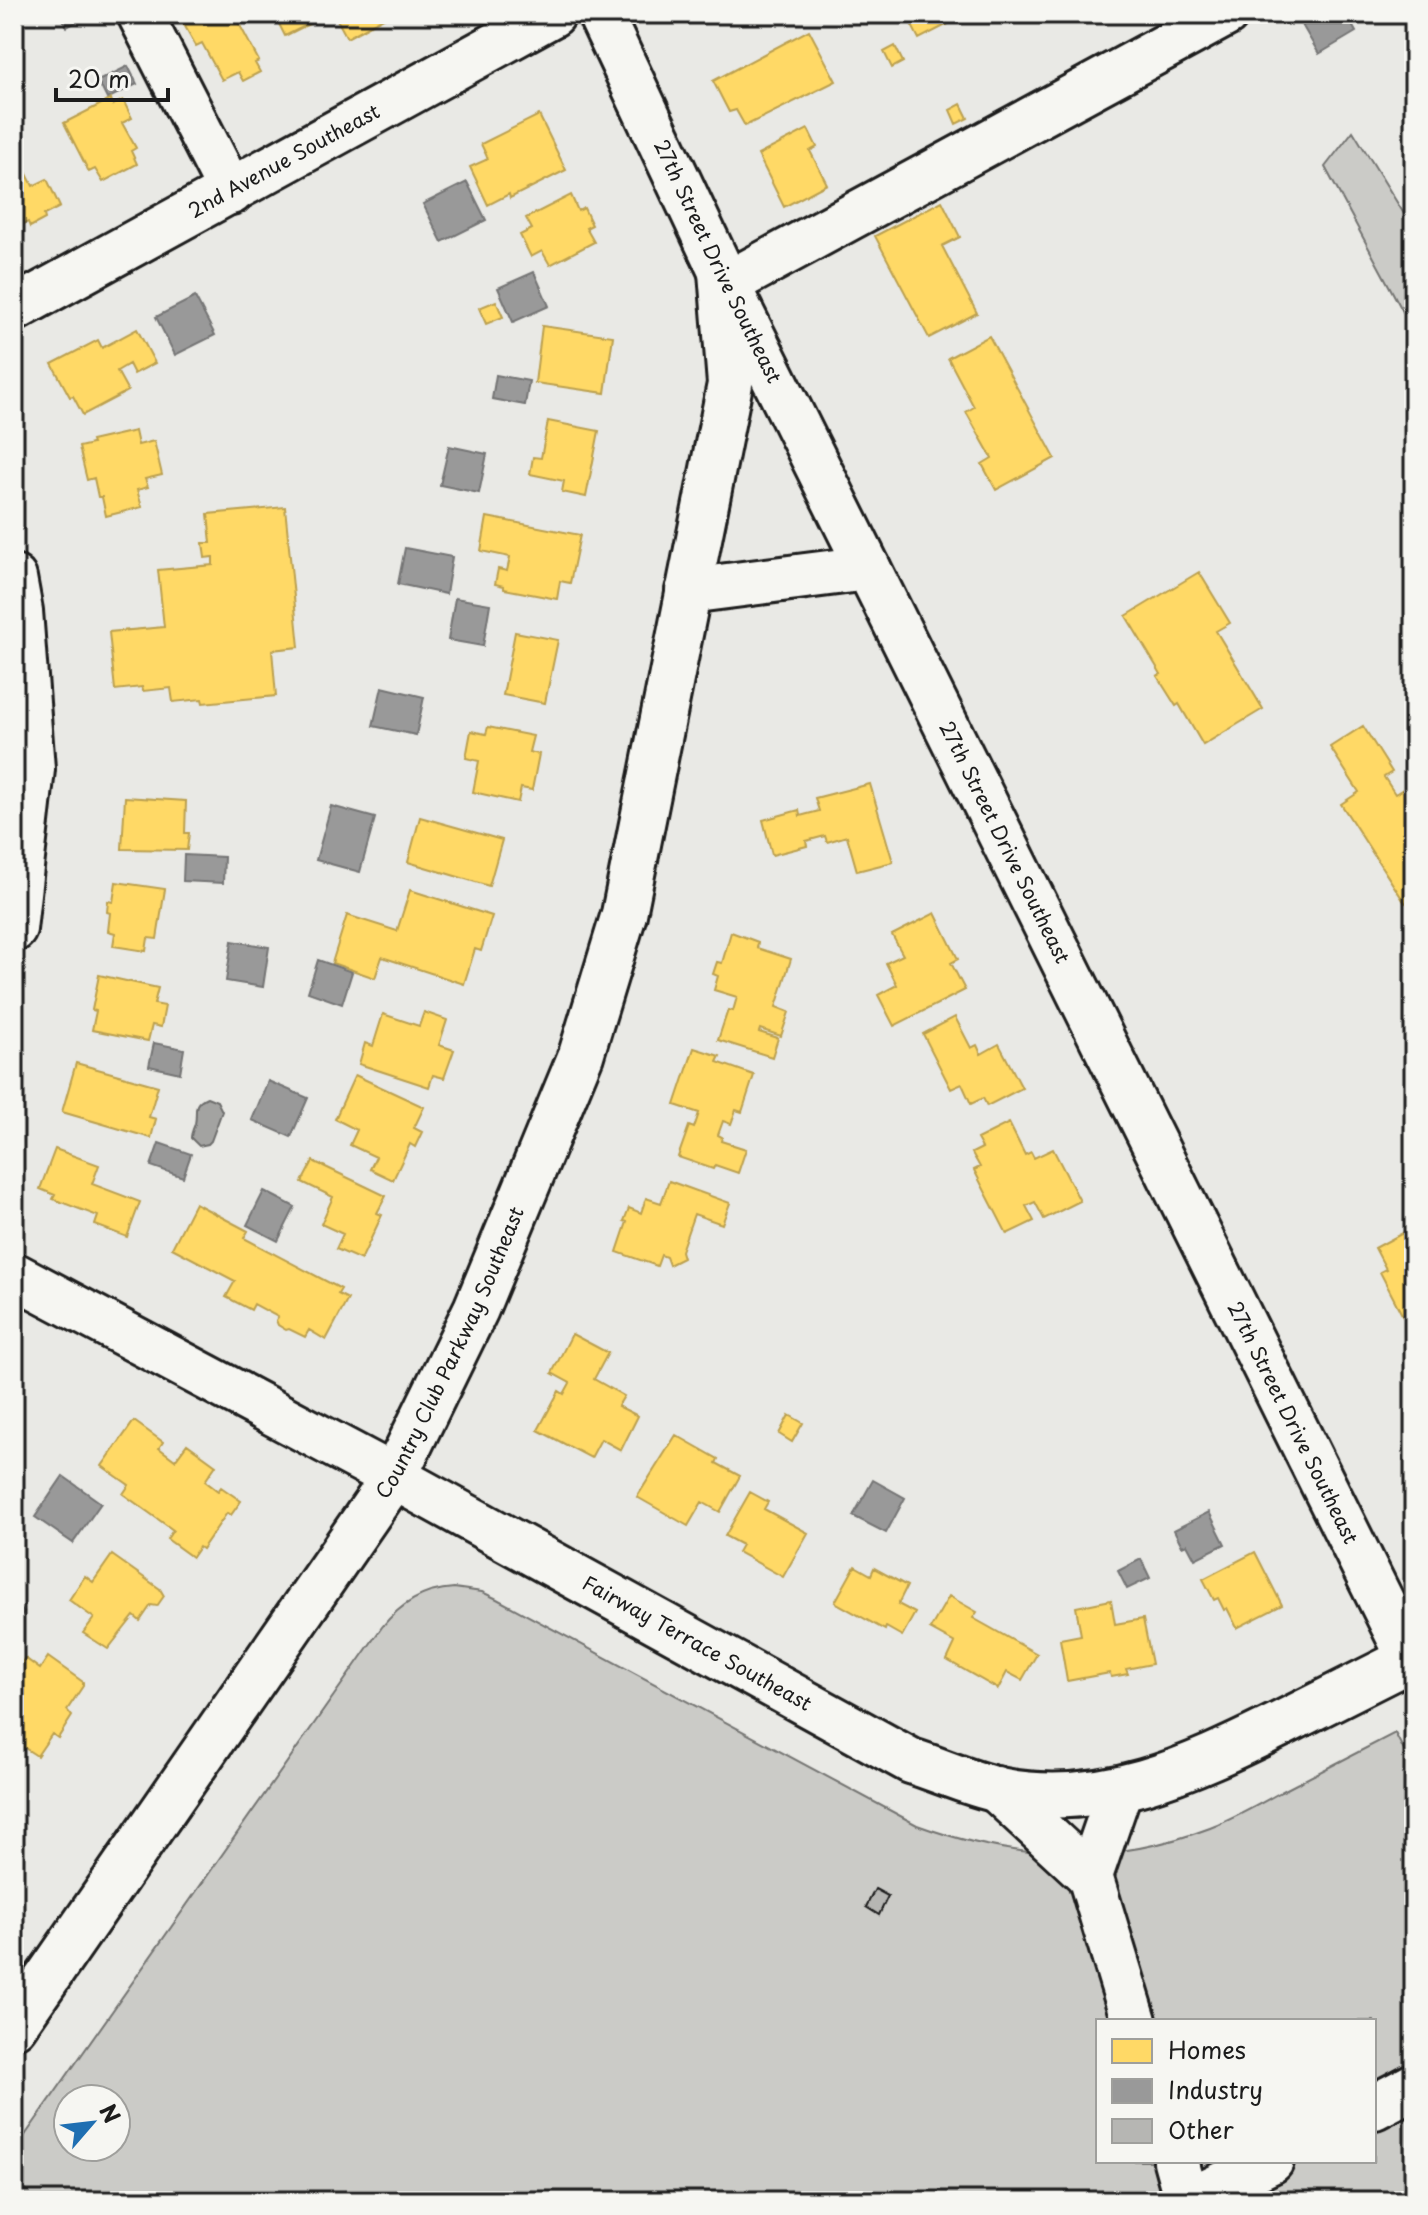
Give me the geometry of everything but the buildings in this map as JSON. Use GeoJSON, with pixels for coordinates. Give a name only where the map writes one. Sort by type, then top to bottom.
{"type":"FeatureCollection","features":[{"type":"Feature","properties":{"kind":"street"},"geometry":{"type":"LineString","coordinates":[[140,14],[231,192]]}},
{"type":"Feature","properties":{"kind":"street","name":"2nd Avenue Southeast"},"geometry":{"type":"LineString","coordinates":[[14,309],[553,14]]}},
{"type":"Feature","properties":{"kind":"street","name":"27th Street Drive Southeast"},"geometry":{"type":"LineString","coordinates":[[600,14],[724,278],[1412,1663]]}},
{"type":"Feature","properties":{"kind":"street"},"geometry":{"type":"LineString","coordinates":[[724,278],[1226,14]]}},
{"type":"Feature","properties":{"kind":"street","name":"Country Club Parkway Southeast"},"geometry":{"type":"LineString","coordinates":[[14,2026],[394,1477],[476,1309],[581,1055],[624,914],[730,384],[724,278]]}},
{"type":"Feature","properties":{"kind":"street"},"geometry":{"type":"LineString","coordinates":[[688,591],[868,568]]}},
{"type":"Feature","properties":{"kind":"street"},"geometry":{"type":"LineString","coordinates":[[14,578],[20,611],[32,769],[14,929]]}},
{"type":"Feature","properties":{"kind":"street","name":"Fairway Terrace Southeast"},"geometry":{"type":"LineString","coordinates":[[14,1275],[394,1477],[911,1761],[996,1789],[1055,1795],[1120,1789],[1164,1777],[1217,1756],[1412,1663]]}},
{"type":"Feature","properties":{"kind":"street"},"geometry":{"type":"LineString","coordinates":[[996,1789],[1090,1876],[1133,2019]]}},
{"type":"Feature","properties":{"kind":"street"},"geometry":{"type":"LineString","coordinates":[[1090,1876],[1120,1789]]}},
{"type":"Feature","properties":{"kind":"street"},"geometry":{"type":"LineString","coordinates":[[1376,2106],[1414,2086]]}},
{"type":"Feature","properties":{"kind":"street"},"geometry":{"type":"LineString","coordinates":[[1177,2163],[1188,2201],[1267,2163]]}},
{"type":"Feature","properties":{"kind":"shaded area"},"geometry":{"type":"Polygon","coordinates":[[[1353,131],[1414,230],[1414,332],[1325,167],[1353,131]]]}},
{"type":"Feature","properties":{"kind":"shaded area"},"geometry":{"type":"Polygon","coordinates":[[[207,1097],[217,1101],[222,1111],[211,1141],[199,1146],[191,1134],[197,1105],[207,1097]]]}},
{"type":"Feature","properties":{"kind":"shaded area"},"geometry":{"type":"Polygon","coordinates":[[[454,1588],[482,1592],[917,1825],[990,1846],[1027,1852],[1099,1853],[1136,1849],[1173,1840],[1228,1820],[1395,1733],[1414,1770],[1414,2201],[14,2201],[14,2151],[52,2097],[52,2163],[132,2163],[132,2083],[62,2083],[382,1627],[414,1599],[454,1588]]]}}]}
